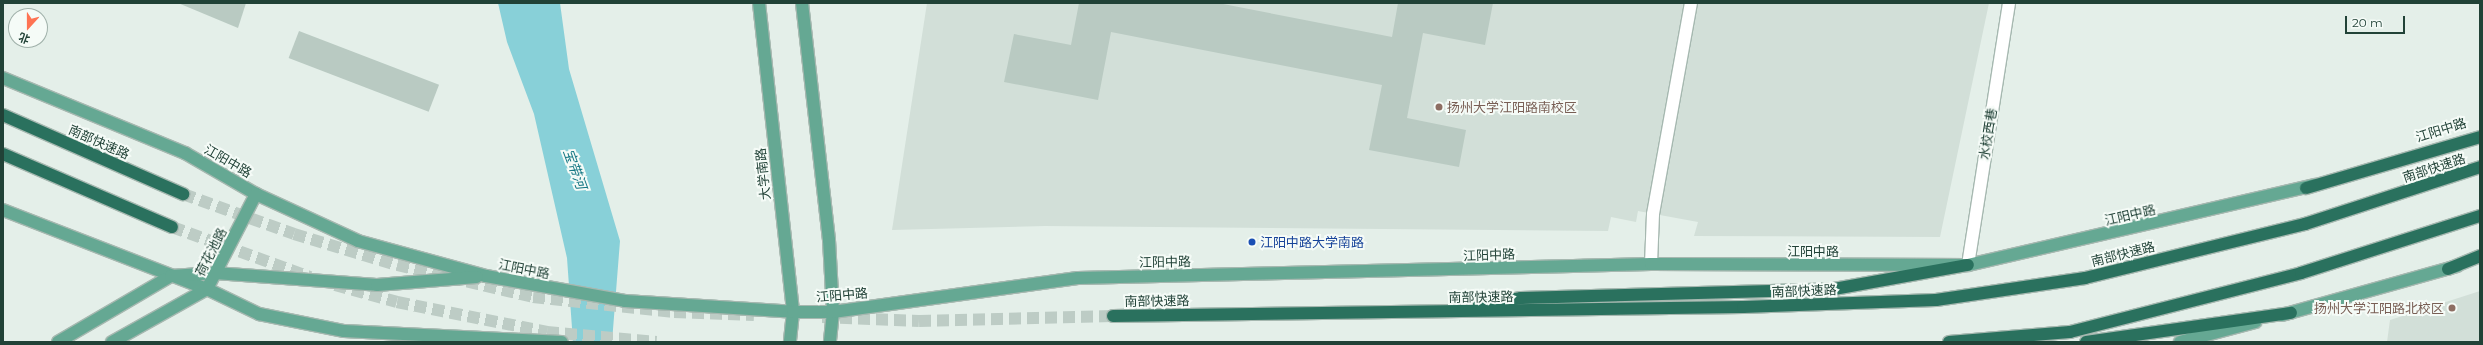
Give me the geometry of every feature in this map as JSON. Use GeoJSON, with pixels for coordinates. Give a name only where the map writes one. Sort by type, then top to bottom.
{"type":"FeatureCollection","features":[{"type":"Feature","properties":{"kind":"highway","name":"南部快速路"},"geometry":{"type":"LineString","coordinates":[[3,114],[184,194]]}},
{"type":"Feature","properties":{"kind":"highway"},"geometry":{"type":"LineString","coordinates":[[2306,188],[2480,137]]}},
{"type":"Feature","properties":{"kind":"highway"},"geometry":{"type":"LineString","coordinates":[[3,154],[172,227]]}},
{"type":"Feature","properties":{"kind":"highway","name":"南部快速路"},"geometry":{"type":"LineString","coordinates":[[1113,316],[1437,312],[1936,300],[2085,278],[2304,224],[2480,167]]}},
{"type":"Feature","properties":{"kind":"highway"},"geometry":{"type":"LineString","coordinates":[[1950,342],[2070,332],[2301,273],[2480,216]]}},
{"type":"Feature","properties":{"kind":"highway"},"geometry":{"type":"LineString","coordinates":[[2448,269],[2480,256]]}},
{"type":"Feature","properties":{"kind":"highway"},"geometry":{"type":"LineString","coordinates":[[1437,312],[1520,298],[1834,289],[1968,265]]}},
{"type":"Feature","properties":{"kind":"highway"},"geometry":{"type":"LineString","coordinates":[[2086,342],[2291,313]]}},
{"type":"Feature","properties":{"kind":"main road","name":"大学南路"},"geometry":{"type":"LineString","coordinates":[[759,3],[793,312],[790,342]]}},
{"type":"Feature","properties":{"kind":"main road"},"geometry":{"type":"LineString","coordinates":[[802,3],[829,240],[833,312],[830,342]]}},
{"type":"Feature","properties":{"kind":"main road","name":"江阳中路"},"geometry":{"type":"LineString","coordinates":[[3,78],[185,153],[256,194],[358,241],[486,276],[625,301],[793,312],[833,312],[1078,278],[1651,264],[1968,265],[2306,188],[2480,133]]}},
{"type":"Feature","properties":{"kind":"main road","name":"荷花池路"},"geometry":{"type":"LineString","coordinates":[[112,342],[207,289],[256,194]]}},
{"type":"Feature","properties":{"kind":"main road","name":"江阳中路"},"geometry":{"type":"LineString","coordinates":[[3,210],[207,289],[259,314],[344,331],[560,342]]}},
{"type":"Feature","properties":{"kind":"main road"},"geometry":{"type":"LineString","coordinates":[[2180,342],[2291,313],[2480,259]]}},
{"type":"Feature","properties":{"kind":"main road","name":"江阳中路"},"geometry":{"type":"LineString","coordinates":[[171,276],[215,274],[377,285],[486,276]]}},
{"type":"Feature","properties":{"kind":"main road"},"geometry":{"type":"LineString","coordinates":[[58,342],[171,276]]}},
{"type":"Feature","properties":{"kind":"street"},"geometry":{"type":"LineString","coordinates":[[1651,264],[1653,214],[1691,3]]}},
{"type":"Feature","properties":{"kind":"street","name":"水校西巷"},"geometry":{"type":"LineString","coordinates":[[1968,265],[2009,3]]}},
{"type":"Feature","properties":{"kind":"shaded area","name":"扬州大学江阳路南校区"},"geometry":{"type":"Polygon","coordinates":[[[927,3],[1989,3],[1940,237],[1694,236],[1698,222],[1638,211],[1636,222],[1611,217],[1608,231],[1045,226],[892,230],[927,3]]]}},
{"type":"Feature","properties":{"kind":"shaded area","name":"扬州大学江阳路北校区"},"geometry":{"type":"Polygon","coordinates":[[[2480,291],[2480,342],[2387,342],[2390,320],[2480,291]]]}},
{"type":"Feature","properties":{"kind":"water","name":"宝带河"},"geometry":{"type":"Polygon","coordinates":[[[498,3],[560,3],[569,69],[620,241],[612,342],[573,342],[567,258],[534,114],[507,42],[498,3]]]}},
{"type":"Feature","properties":{"kind":"building"},"geometry":{"type":"Polygon","coordinates":[[[178,3],[246,3],[238,28],[178,3]]]}},
{"type":"Feature","properties":{"kind":"building"},"geometry":{"type":"Polygon","coordinates":[[[1079,3],[1218,3],[1392,37],[1398,3],[1493,3],[1485,45],[1423,33],[1407,118],[1466,130],[1459,167],[1369,150],[1382,85],[1111,32],[1098,100],[1004,82],[1014,34],[1071,45],[1079,3]]]}},
{"type":"Feature","properties":{"kind":"building"},"geometry":{"type":"Polygon","coordinates":[[[299,31],[439,85],[429,112],[289,58],[299,31]]]}},
{"type":"Feature","properties":{"kind":"tunnel"},"geometry":{"type":"LineString","coordinates":[[183,194],[294,234],[397,265],[533,297],[674,312],[754,315]]}},
{"type":"Feature","properties":{"kind":"tunnel"},"geometry":{"type":"LineString","coordinates":[[172,227],[310,277]]}},
{"type":"Feature","properties":{"kind":"tunnel"},"geometry":{"type":"LineString","coordinates":[[335,285],[397,302],[547,332],[657,342]]}},
{"type":"Feature","properties":{"kind":"tunnel"},"geometry":{"type":"LineString","coordinates":[[822,317],[919,321],[1113,316]]}},
{"type":"Feature","properties":{"kind":"place","name":"扬州大学江阳路南校区"},"geometry":{"type":"Point","coordinates":[1439,107]}},
{"type":"Feature","properties":{"kind":"place","name":"江阳中路大学南路"},"geometry":{"type":"Point","coordinates":[1252,242]}},
{"type":"Feature","properties":{"kind":"place","name":"扬州大学江阳路北校区"},"geometry":{"type":"Point","coordinates":[2452,308]}}]}
